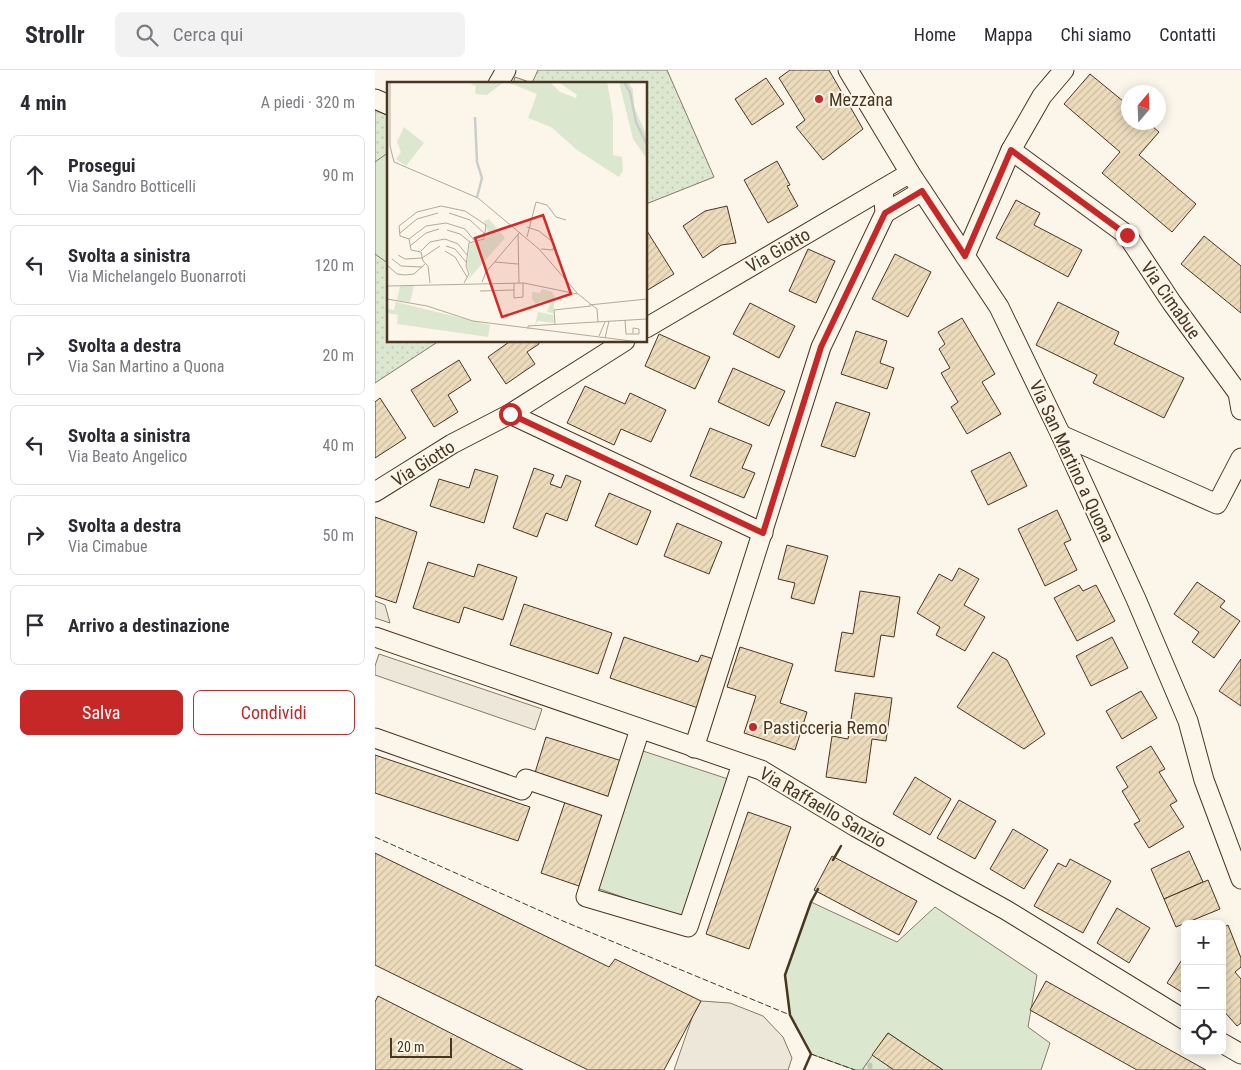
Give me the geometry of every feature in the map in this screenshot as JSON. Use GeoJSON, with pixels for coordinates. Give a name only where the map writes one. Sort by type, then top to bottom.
{"type":"FeatureCollection","features":[{"type":"Feature","properties":{"kind":"street"},"geometry":{"type":"LineString","coordinates":[[499,82],[506,70]]}},
{"type":"Feature","properties":{"kind":"street","name":"Via San Martino a Quona"},"geometry":{"type":"LineString","coordinates":[[848,70],[910,173],[999,307],[1061,435],[1136,599],[1188,721],[1204,780],[1241,879]]}},
{"type":"Feature","properties":{"kind":"street"},"geometry":{"type":"LineString","coordinates":[[965,256],[1011,150],[1042,96],[1064,70]]}},
{"type":"Feature","properties":{"kind":"street"},"geometry":{"type":"LineString","coordinates":[[375,99],[387,104]]}},
{"type":"Feature","properties":{"kind":"street","name":"Via Cimabue"},"geometry":{"type":"LineString","coordinates":[[1011,150],[1127,235],[1172,303],[1238,393],[1241,410]]}},
{"type":"Feature","properties":{"kind":"street","name":"Via Giotto"},"geometry":{"type":"LineString","coordinates":[[647,327],[910,173]]}},
{"type":"Feature","properties":{"kind":"street"},"geometry":{"type":"LineString","coordinates":[[694,748],[821,347],[885,213],[888,187]]}},
{"type":"Feature","properties":{"kind":"street"},"geometry":{"type":"LineString","coordinates":[[885,213],[922,191]]}},
{"type":"Feature","properties":{"kind":"street","name":"Via Giotto"},"geometry":{"type":"LineString","coordinates":[[375,492],[452,444],[510,414],[623,342]]}},
{"type":"Feature","properties":{"kind":"street"},"geometry":{"type":"LineString","coordinates":[[510,414],[763,533]]}},
{"type":"Feature","properties":{"kind":"street"},"geometry":{"type":"LineString","coordinates":[[1061,435],[1217,504],[1241,458]]}},
{"type":"Feature","properties":{"kind":"street","name":"Via Raffaello Sanzio"},"geometry":{"type":"LineString","coordinates":[[375,637],[761,770],[1006,910],[1181,1018]]}},
{"type":"Feature","properties":{"kind":"street"},"geometry":{"type":"LineString","coordinates":[[640,729],[586,897],[688,927],[742,764]]}},
{"type":"Feature","properties":{"kind":"street"},"geometry":{"type":"LineString","coordinates":[[375,738],[522,790],[526,779],[614,809]]}},
{"type":"Feature","properties":{"kind":"street"},"geometry":{"type":"LineString","coordinates":[[1226,1045],[1241,1054]]}},
{"type":"Feature","properties":{"kind":"green space"},"geometry":{"type":"Polygon","coordinates":[[[538,70],[667,70],[714,177],[647,204],[647,82],[532,82],[538,70]]]}},
{"type":"Feature","properties":{"kind":"green space"},"geometry":{"type":"Polygon","coordinates":[[[515,77],[529,82],[514,82],[515,77]]]}},
{"type":"Feature","properties":{"kind":"green space"},"geometry":{"type":"Polygon","coordinates":[[[375,110],[387,115],[387,342],[437,342],[375,383],[375,110]]]}},
{"type":"Feature","properties":{"kind":"green space"},"geometry":{"type":"Polygon","coordinates":[[[387,153],[387,263],[375,254],[375,162],[387,153]]]}},
{"type":"Feature","properties":{"kind":"green space"},"geometry":{"type":"Polygon","coordinates":[[[643,751],[728,779],[681,918],[597,888],[643,751]]]}},
{"type":"Feature","properties":{"kind":"green space"},"geometry":{"type":"Polygon","coordinates":[[[811,902],[897,942],[935,907],[1037,975],[1028,1027],[1050,1043],[1041,1070],[943,1070],[888,1033],[862,1070],[855,1070],[811,1054],[790,1015],[785,975],[811,902]]]}},
{"type":"Feature","properties":{"kind":"green space"},"geometry":{"type":"Polygon","coordinates":[[[888,1033],[943,1070],[862,1070],[888,1033]]]}},
{"type":"Feature","properties":{"kind":"shaded area"},"geometry":{"type":"Polygon","coordinates":[[[375,601],[385,605],[390,623],[375,618],[375,601]]]}},
{"type":"Feature","properties":{"kind":"shaded area"},"geometry":{"type":"Polygon","coordinates":[[[379,654],[542,709],[535,730],[375,675],[375,666],[379,654]]]}},
{"type":"Feature","properties":{"kind":"shaded area"},"geometry":{"type":"Polygon","coordinates":[[[701,1001],[730,1003],[763,1016],[783,1037],[792,1058],[788,1070],[674,1070],[693,1015],[701,1001]]]}},
{"type":"Feature","properties":{"kind":"building","name":"Mezzana"},"geometry":{"type":"Polygon","coordinates":[[[790,70],[829,70],[863,129],[823,160],[796,127],[805,120],[779,78],[790,70]]]}},
{"type":"Feature","properties":{"kind":"building"},"geometry":{"type":"Polygon","coordinates":[[[1090,74],[1121,99],[1121,130],[1157,130],[1159,132],[1139,155],[1196,204],[1172,232],[1102,173],[1120,152],[1064,104],[1090,74]]]}},
{"type":"Feature","properties":{"kind":"building"},"geometry":{"type":"Polygon","coordinates":[[[766,78],[784,104],[752,125],[735,99],[766,78]]]}},
{"type":"Feature","properties":{"kind":"building"},"geometry":{"type":"Polygon","coordinates":[[[777,161],[790,185],[787,186],[798,206],[768,223],[744,180],[777,161]]]}},
{"type":"Feature","properties":{"kind":"building"},"geometry":{"type":"Polygon","coordinates":[[[1016,200],[1040,213],[1034,225],[1082,250],[1068,277],[996,238],[1016,200]]]}},
{"type":"Feature","properties":{"kind":"building"},"geometry":{"type":"Polygon","coordinates":[[[727,206],[736,243],[721,245],[703,258],[683,226],[705,211],[727,206]]]}},
{"type":"Feature","properties":{"kind":"building"},"geometry":{"type":"Polygon","coordinates":[[[647,231],[674,274],[647,290],[647,231]]]}},
{"type":"Feature","properties":{"kind":"building"},"geometry":{"type":"Polygon","coordinates":[[[1204,236],[1241,266],[1241,313],[1181,264],[1204,236]]]}},
{"type":"Feature","properties":{"kind":"building"},"geometry":{"type":"Polygon","coordinates":[[[808,249],[835,261],[816,303],[789,291],[808,249]]]}},
{"type":"Feature","properties":{"kind":"building"},"geometry":{"type":"Polygon","coordinates":[[[895,254],[931,272],[908,317],[872,299],[895,254]]]}},
{"type":"Feature","properties":{"kind":"building"},"geometry":{"type":"Polygon","coordinates":[[[1058,302],[1119,332],[1114,344],[1184,378],[1164,418],[1093,383],[1097,375],[1036,345],[1058,302]]]}},
{"type":"Feature","properties":{"kind":"building"},"geometry":{"type":"Polygon","coordinates":[[[750,303],[795,326],[779,358],[733,334],[750,303]]]}},
{"type":"Feature","properties":{"kind":"building"},"geometry":{"type":"Polygon","coordinates":[[[962,318],[995,374],[982,382],[1001,414],[967,434],[951,407],[958,402],[941,373],[950,368],[939,349],[945,344],[938,332],[962,318]]]}},
{"type":"Feature","properties":{"kind":"building"},"geometry":{"type":"Polygon","coordinates":[[[856,331],[887,341],[880,363],[894,368],[887,389],[841,374],[856,331]]]}},
{"type":"Feature","properties":{"kind":"building"},"geometry":{"type":"Polygon","coordinates":[[[659,334],[710,357],[695,389],[645,366],[659,334]]]}},
{"type":"Feature","properties":{"kind":"building"},"geometry":{"type":"Polygon","coordinates":[[[509,342],[538,342],[539,344],[527,352],[535,364],[506,384],[488,357],[509,342]]]}},
{"type":"Feature","properties":{"kind":"building"},"geometry":{"type":"Polygon","coordinates":[[[459,360],[471,380],[448,395],[458,412],[434,427],[411,390],[459,360]]]}},
{"type":"Feature","properties":{"kind":"building"},"geometry":{"type":"Polygon","coordinates":[[[733,368],[785,391],[769,426],[718,402],[733,368]]]}},
{"type":"Feature","properties":{"kind":"building"},"geometry":{"type":"Polygon","coordinates":[[[585,386],[625,404],[630,393],[666,410],[651,442],[621,429],[614,445],[567,423],[585,386]]]}},
{"type":"Feature","properties":{"kind":"building"},"geometry":{"type":"Polygon","coordinates":[[[380,398],[406,438],[375,458],[375,402],[380,398]]]}},
{"type":"Feature","properties":{"kind":"building"},"geometry":{"type":"Polygon","coordinates":[[[836,402],[870,413],[855,457],[821,446],[836,402]]]}},
{"type":"Feature","properties":{"kind":"building"},"geometry":{"type":"Polygon","coordinates":[[[710,428],[752,445],[742,468],[755,473],[744,498],[690,476],[710,428]]]}},
{"type":"Feature","properties":{"kind":"building"},"geometry":{"type":"Polygon","coordinates":[[[1010,452],[1027,486],[988,505],[971,471],[1010,452]]]}},
{"type":"Feature","properties":{"kind":"building"},"geometry":{"type":"Polygon","coordinates":[[[534,468],[554,475],[550,484],[561,488],[566,475],[581,481],[567,521],[546,513],[537,537],[513,528],[534,468]]]}},
{"type":"Feature","properties":{"kind":"building"},"geometry":{"type":"Polygon","coordinates":[[[475,469],[498,476],[484,523],[430,506],[439,479],[469,488],[475,469]]]}},
{"type":"Feature","properties":{"kind":"building"},"geometry":{"type":"Polygon","coordinates":[[[609,493],[651,511],[637,545],[595,526],[609,493]]]}},
{"type":"Feature","properties":{"kind":"building"},"geometry":{"type":"Polygon","coordinates":[[[1057,510],[1071,540],[1064,543],[1077,570],[1045,586],[1018,529],[1057,510]]]}},
{"type":"Feature","properties":{"kind":"building"},"geometry":{"type":"Polygon","coordinates":[[[375,517],[417,532],[396,603],[375,596],[375,517]]]}},
{"type":"Feature","properties":{"kind":"building"},"geometry":{"type":"Polygon","coordinates":[[[677,523],[722,542],[709,574],[664,556],[677,523]]]}},
{"type":"Feature","properties":{"kind":"building"},"geometry":{"type":"Polygon","coordinates":[[[787,545],[828,556],[814,604],[791,598],[795,583],[778,579],[787,545]]]}},
{"type":"Feature","properties":{"kind":"building"},"geometry":{"type":"Polygon","coordinates":[[[428,562],[474,577],[478,564],[517,577],[503,620],[464,607],[459,623],[413,608],[428,562]]]}},
{"type":"Feature","properties":{"kind":"building"},"geometry":{"type":"Polygon","coordinates":[[[959,568],[979,579],[964,605],[985,617],[965,651],[936,635],[940,627],[917,613],[939,574],[952,581],[959,568]]]}},
{"type":"Feature","properties":{"kind":"building"},"geometry":{"type":"Polygon","coordinates":[[[1197,582],[1225,601],[1220,607],[1240,621],[1214,658],[1192,642],[1199,632],[1174,614],[1197,582]]]}},
{"type":"Feature","properties":{"kind":"building"},"geometry":{"type":"Polygon","coordinates":[[[1079,585],[1083,591],[1096,585],[1115,621],[1077,641],[1054,598],[1079,585]]]}},
{"type":"Feature","properties":{"kind":"building"},"geometry":{"type":"Polygon","coordinates":[[[860,591],[900,597],[894,637],[881,635],[874,677],[835,671],[842,632],[853,634],[860,591]]]}},
{"type":"Feature","properties":{"kind":"building"},"geometry":{"type":"Polygon","coordinates":[[[524,604],[612,633],[598,674],[510,645],[524,604]]]}},
{"type":"Feature","properties":{"kind":"building"},"geometry":{"type":"Polygon","coordinates":[[[624,637],[698,662],[701,655],[717,660],[701,709],[610,678],[624,637]]]}},
{"type":"Feature","properties":{"kind":"building"},"geometry":{"type":"Polygon","coordinates":[[[1112,637],[1128,668],[1091,686],[1076,656],[1112,637]]]}},
{"type":"Feature","properties":{"kind":"building"},"geometry":{"type":"Polygon","coordinates":[[[740,647],[793,664],[780,703],[807,712],[795,750],[744,733],[756,696],[727,687],[740,647]]]}},
{"type":"Feature","properties":{"kind":"building"},"geometry":{"type":"Polygon","coordinates":[[[993,652],[1007,660],[1045,734],[1024,749],[957,707],[993,652]]]}},
{"type":"Feature","properties":{"kind":"building"},"geometry":{"type":"Polygon","coordinates":[[[1241,659],[1241,706],[1219,691],[1241,659]]]}},
{"type":"Feature","properties":{"kind":"building"},"geometry":{"type":"Polygon","coordinates":[[[1141,691],[1157,718],[1122,739],[1106,711],[1141,691]]]}},
{"type":"Feature","properties":{"kind":"building"},"geometry":{"type":"Polygon","coordinates":[[[855,693],[892,698],[886,741],[872,739],[866,783],[826,777],[832,736],[848,739],[855,693]]]}},
{"type":"Feature","properties":{"kind":"building"},"geometry":{"type":"Polygon","coordinates":[[[546,737],[622,761],[610,800],[534,776],[546,737]]]}},
{"type":"Feature","properties":{"kind":"building"},"geometry":{"type":"Polygon","coordinates":[[[1151,746],[1165,769],[1159,772],[1177,801],[1170,805],[1184,827],[1149,848],[1134,824],[1140,821],[1122,791],[1128,787],[1116,767],[1151,746]]]}},
{"type":"Feature","properties":{"kind":"building"},"geometry":{"type":"Polygon","coordinates":[[[375,755],[530,807],[518,841],[375,793],[375,755]]]}},
{"type":"Feature","properties":{"kind":"building"},"geometry":{"type":"Polygon","coordinates":[[[915,777],[951,799],[930,835],[893,814],[915,777]]]}},
{"type":"Feature","properties":{"kind":"building"},"geometry":{"type":"Polygon","coordinates":[[[959,800],[996,821],[975,859],[937,838],[959,800]]]}},
{"type":"Feature","properties":{"kind":"building"},"geometry":{"type":"Polygon","coordinates":[[[565,802],[603,815],[579,886],[541,873],[565,802]]]}},
{"type":"Feature","properties":{"kind":"building"},"geometry":{"type":"Polygon","coordinates":[[[748,812],[791,827],[749,949],[706,934],[748,812]]]}},
{"type":"Feature","properties":{"kind":"building"},"geometry":{"type":"Polygon","coordinates":[[[1013,829],[1048,850],[1024,889],[990,869],[1013,829]]]}},
{"type":"Feature","properties":{"kind":"building"},"geometry":{"type":"Polygon","coordinates":[[[1189,851],[1203,882],[1164,899],[1151,869],[1189,851]]]}},
{"type":"Feature","properties":{"kind":"building"},"geometry":{"type":"Polygon","coordinates":[[[375,853],[609,967],[615,959],[701,1001],[664,1070],[588,1070],[375,965],[375,853]]]}},
{"type":"Feature","properties":{"kind":"building"},"geometry":{"type":"Polygon","coordinates":[[[832,856],[917,901],[899,935],[814,890],[832,856]]]}},
{"type":"Feature","properties":{"kind":"building"},"geometry":{"type":"Polygon","coordinates":[[[1070,859],[1111,881],[1083,933],[1034,906],[1058,863],[1066,867],[1070,859]]]}},
{"type":"Feature","properties":{"kind":"building"},"geometry":{"type":"Polygon","coordinates":[[[1208,880],[1220,909],[1193,920],[1181,920],[1181,925],[1176,927],[1164,899],[1208,880]]]}},
{"type":"Feature","properties":{"kind":"building"},"geometry":{"type":"Polygon","coordinates":[[[1117,908],[1150,928],[1129,963],[1097,943],[1117,908]]]}},
{"type":"Feature","properties":{"kind":"building"},"geometry":{"type":"Polygon","coordinates":[[[1228,925],[1241,958],[1241,967],[1235,972],[1241,979],[1241,1023],[1237,1026],[1226,1014],[1226,926],[1228,925]]]}},
{"type":"Feature","properties":{"kind":"building"},"geometry":{"type":"Polygon","coordinates":[[[1181,961],[1181,992],[1167,983],[1181,961]]]}},
{"type":"Feature","properties":{"kind":"building"},"geometry":{"type":"Polygon","coordinates":[[[1046,981],[1206,1070],[1137,1070],[1030,1010],[1046,981]]]}},
{"type":"Feature","properties":{"kind":"building"},"geometry":{"type":"Polygon","coordinates":[[[378,996],[523,1070],[375,1070],[375,1002],[378,996]]]}},
{"type":"Feature","properties":{"kind":"building"},"geometry":{"type":"Polygon","coordinates":[[[888,1033],[943,1070],[894,1070],[872,1055],[888,1033]]]}},
{"type":"Feature","properties":{"kind":"fence"},"geometry":{"type":"LineString","coordinates":[[375,837],[563,921],[790,1015]]}},
{"type":"Feature","properties":{"kind":"fence"},"geometry":{"type":"LineString","coordinates":[[811,1054],[855,1070]]}},
{"type":"Feature","properties":{"kind":"wall"},"geometry":{"type":"LineString","coordinates":[[833,860],[841,846]]}},
{"type":"Feature","properties":{"kind":"wall"},"geometry":{"type":"LineString","coordinates":[[804,1070],[811,1054],[790,1015],[785,975],[811,902],[818,889]]}},
{"type":"Feature","properties":{"kind":"place","name":"Mezzana"},"geometry":{"type":"Point","coordinates":[819,99]}},
{"type":"Feature","properties":{"kind":"place","name":"Pasticceria Remo"},"geometry":{"type":"Point","coordinates":[753,727]}},
{"type":"Feature","properties":{"kind":"route"},"geometry":{"type":"LineString","coordinates":[[510,414],[763,533],[821,347],[885,213],[922,191],[965,256],[1011,150],[1127,235]]}}]}
